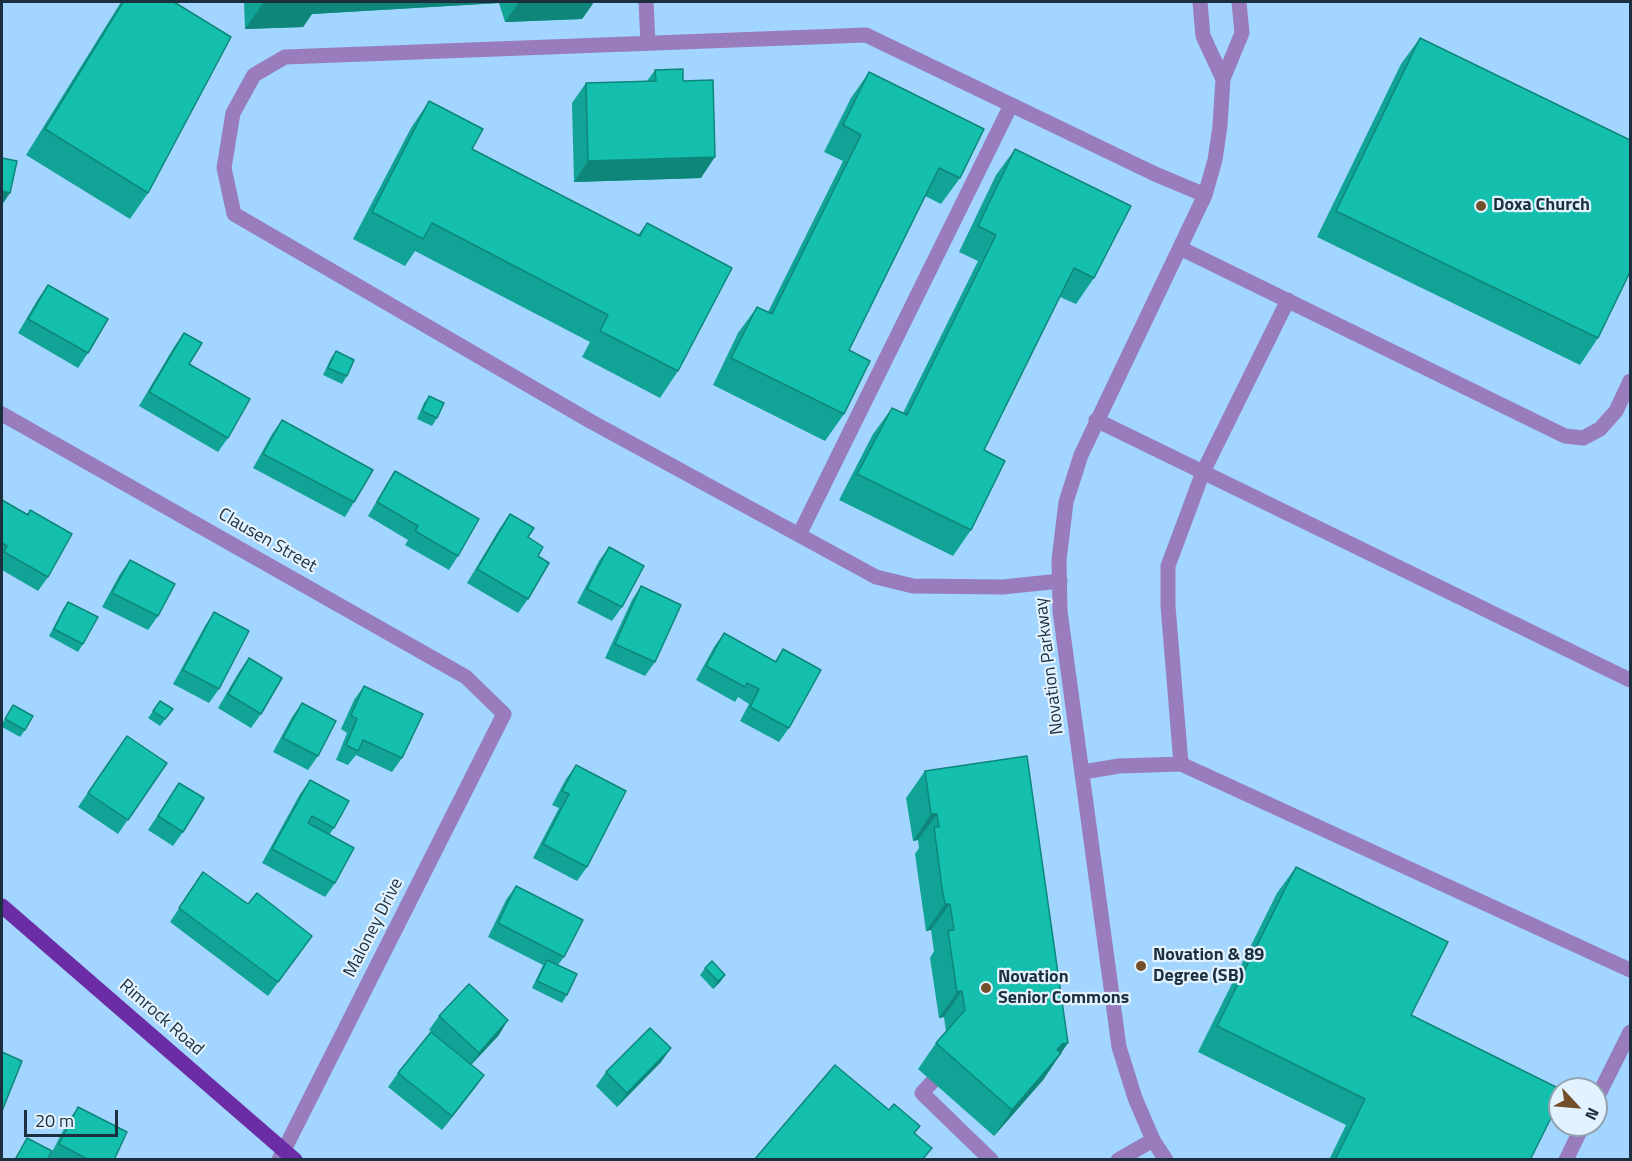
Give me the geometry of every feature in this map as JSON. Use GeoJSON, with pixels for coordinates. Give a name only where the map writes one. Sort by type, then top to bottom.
{"type":"FeatureCollection","features":[{"type":"Feature","properties":{"kind":"main road","name":"Rimrock Road"},"geometry":{"type":"LineString","coordinates":[[2,906],[286,1156]]}},
{"type":"Feature","properties":{"kind":"street"},"geometry":{"type":"LineString","coordinates":[[646,2],[648,43]]}},
{"type":"Feature","properties":{"kind":"street","name":"Novation Parkway"},"geometry":{"type":"LineString","coordinates":[[1200,2],[1203,36],[1223,79]]}},
{"type":"Feature","properties":{"kind":"street","name":"Novation Parkway"},"geometry":{"type":"LineString","coordinates":[[1166,1160],[1153,1140],[1135,1098],[1119,1047],[1060,611],[1059,560],[1066,502],[1080,455],[1205,195],[1215,160],[1223,79],[1242,33],[1239,2]]}},
{"type":"Feature","properties":{"kind":"street"},"geometry":{"type":"LineString","coordinates":[[1060,581],[1003,587],[913,586],[876,577],[590,421],[234,214],[224,168],[233,113],[254,75],[285,57],[866,35],[1155,174],[1205,195]]}},
{"type":"Feature","properties":{"kind":"street"},"geometry":{"type":"LineString","coordinates":[[800,535],[1011,105]]}},
{"type":"Feature","properties":{"kind":"street"},"geometry":{"type":"LineString","coordinates":[[1180,248],[1564,435],[1583,438],[1600,429],[1616,411],[1630,381]]}},
{"type":"Feature","properties":{"kind":"street"},"geometry":{"type":"LineString","coordinates":[[1180,764],[1168,606],[1168,566],[1203,472],[1288,300]]}},
{"type":"Feature","properties":{"kind":"street","name":"Clausen Street"},"geometry":{"type":"LineString","coordinates":[[2,414],[466,677],[504,714]]}},
{"type":"Feature","properties":{"kind":"street"},"geometry":{"type":"LineString","coordinates":[[1096,420],[1630,680]]}},
{"type":"Feature","properties":{"kind":"street","name":"Maloney Drive"},"geometry":{"type":"LineString","coordinates":[[286,1156],[504,714]]}},
{"type":"Feature","properties":{"kind":"street"},"geometry":{"type":"LineString","coordinates":[[1083,772],[1119,766],[1180,764],[1630,970]]}},
{"type":"Feature","properties":{"kind":"street"},"geometry":{"type":"LineString","coordinates":[[1608,1077],[1630,1032]]}},
{"type":"Feature","properties":{"kind":"street"},"geometry":{"type":"LineString","coordinates":[[932,1082],[922,1093],[991,1160]]}},
{"type":"Feature","properties":{"kind":"street"},"geometry":{"type":"LineString","coordinates":[[1566,1160],[1577,1137]]}},
{"type":"Feature","properties":{"kind":"street"},"geometry":{"type":"LineString","coordinates":[[1118,1160],[1153,1140]]}},
{"type":"Feature","properties":{"kind":"building"},"geometry":{"type":"Polygon","coordinates":[[[123,2],[174,2],[231,37],[148,193],[45,129],[123,2]]]}},
{"type":"Feature","properties":{"kind":"building","name":"Doxa Church"},"geometry":{"type":"Polygon","coordinates":[[[1420,38],[1630,140],[1630,272],[1598,338],[1336,211],[1420,38]]]}},
{"type":"Feature","properties":{"kind":"building"},"geometry":{"type":"Polygon","coordinates":[[[683,69],[683,81],[713,80],[715,157],[588,161],[586,83],[656,81],[655,70],[683,69]]]}},
{"type":"Feature","properties":{"kind":"building"},"geometry":{"type":"Polygon","coordinates":[[[869,72],[984,129],[960,178],[939,168],[849,350],[870,361],[844,414],[731,358],[757,307],[772,314],[861,135],[843,125],[869,72]]]}},
{"type":"Feature","properties":{"kind":"building"},"geometry":{"type":"Polygon","coordinates":[[[429,101],[483,129],[472,149],[640,236],[647,223],[732,268],[678,371],[600,331],[608,315],[432,223],[423,239],[372,212],[429,101]]]}},
{"type":"Feature","properties":{"kind":"building"},"geometry":{"type":"Polygon","coordinates":[[[1015,149],[1131,206],[1094,278],[1074,268],[984,450],[1005,461],[971,530],[857,474],[892,408],[907,415],[996,235],[978,226],[1015,149]]]}},
{"type":"Feature","properties":{"kind":"building"},"geometry":{"type":"Polygon","coordinates":[[[2,158],[17,161],[10,193],[2,191],[2,158]]]}},
{"type":"Feature","properties":{"kind":"building"},"geometry":{"type":"Polygon","coordinates":[[[48,285],[108,319],[88,353],[28,319],[48,285]]]}},
{"type":"Feature","properties":{"kind":"building"},"geometry":{"type":"Polygon","coordinates":[[[184,333],[202,343],[189,364],[250,399],[228,438],[149,392],[184,333]]]}},
{"type":"Feature","properties":{"kind":"building"},"geometry":{"type":"Polygon","coordinates":[[[336,351],[354,360],[347,376],[328,368],[336,351]]]}},
{"type":"Feature","properties":{"kind":"building"},"geometry":{"type":"Polygon","coordinates":[[[429,396],[444,403],[437,418],[422,411],[429,396]]]}},
{"type":"Feature","properties":{"kind":"building"},"geometry":{"type":"Polygon","coordinates":[[[282,420],[373,470],[354,502],[263,454],[282,420]]]}},
{"type":"Feature","properties":{"kind":"building"},"geometry":{"type":"Polygon","coordinates":[[[395,471],[479,519],[458,556],[415,531],[418,526],[377,502],[395,471]]]}},
{"type":"Feature","properties":{"kind":"building"},"geometry":{"type":"Polygon","coordinates":[[[2,500],[28,515],[30,510],[72,534],[48,577],[4,552],[7,546],[2,543],[2,500]]]}},
{"type":"Feature","properties":{"kind":"building"},"geometry":{"type":"Polygon","coordinates":[[[510,514],[534,528],[528,537],[543,547],[538,556],[549,563],[528,599],[477,569],[510,514]]]}},
{"type":"Feature","properties":{"kind":"building"},"geometry":{"type":"Polygon","coordinates":[[[609,547],[644,566],[622,607],[587,589],[609,547]]]}},
{"type":"Feature","properties":{"kind":"building"},"geometry":{"type":"Polygon","coordinates":[[[130,560],[175,584],[158,616],[112,593],[130,560]]]}},
{"type":"Feature","properties":{"kind":"building"},"geometry":{"type":"Polygon","coordinates":[[[641,586],[681,605],[655,662],[615,644],[641,586]]]}},
{"type":"Feature","properties":{"kind":"building"},"geometry":{"type":"Polygon","coordinates":[[[68,602],[98,617],[83,644],[54,629],[68,602]]]}},
{"type":"Feature","properties":{"kind":"building"},"geometry":{"type":"Polygon","coordinates":[[[214,612],[249,631],[219,689],[183,670],[214,612]]]}},
{"type":"Feature","properties":{"kind":"building"},"geometry":{"type":"Polygon","coordinates":[[[724,633],[776,662],[783,649],[821,670],[789,728],[750,707],[759,689],[747,683],[745,687],[706,666],[724,633]]]}},
{"type":"Feature","properties":{"kind":"building"},"geometry":{"type":"Polygon","coordinates":[[[249,658],[282,678],[261,714],[228,694],[249,658]]]}},
{"type":"Feature","properties":{"kind":"building"},"geometry":{"type":"Polygon","coordinates":[[[364,686],[423,714],[402,758],[363,740],[358,751],[346,745],[357,719],[351,715],[364,686]]]}},
{"type":"Feature","properties":{"kind":"building"},"geometry":{"type":"Polygon","coordinates":[[[160,701],[173,709],[165,719],[153,711],[160,701]]]}},
{"type":"Feature","properties":{"kind":"building"},"geometry":{"type":"Polygon","coordinates":[[[302,703],[336,721],[318,756],[283,738],[302,703]]]}},
{"type":"Feature","properties":{"kind":"building"},"geometry":{"type":"Polygon","coordinates":[[[13,705],[33,716],[25,730],[5,719],[13,705]]]}},
{"type":"Feature","properties":{"kind":"building"},"geometry":{"type":"Polygon","coordinates":[[[127,736],[167,763],[128,820],[88,793],[127,736]]]}},
{"type":"Feature","properties":{"kind":"building","name":"Novation Senior Commons"},"geometry":{"type":"Polygon","coordinates":[[[1027,756],[1068,1043],[1062,1044],[1057,1050],[1061,1053],[1012,1110],[936,1043],[965,1010],[962,991],[957,992],[948,931],[954,930],[950,904],[945,904],[942,888],[934,827],[939,827],[937,814],[931,814],[925,771],[1027,756]]]}},
{"type":"Feature","properties":{"kind":"building"},"geometry":{"type":"Polygon","coordinates":[[[576,765],[626,791],[587,867],[543,844],[569,794],[562,791],[576,765]]]}},
{"type":"Feature","properties":{"kind":"building"},"geometry":{"type":"Polygon","coordinates":[[[310,780],[349,801],[334,828],[312,816],[308,823],[354,848],[335,883],[272,849],[310,780]]]}},
{"type":"Feature","properties":{"kind":"building"},"geometry":{"type":"Polygon","coordinates":[[[179,783],[204,798],[183,832],[158,816],[179,783]]]}},
{"type":"Feature","properties":{"kind":"building"},"geometry":{"type":"Polygon","coordinates":[[[1296,867],[1448,942],[1411,1015],[1548,1083],[1548,1124],[1530,1160],[1335,1160],[1365,1099],[1217,1026],[1296,867]]]}},
{"type":"Feature","properties":{"kind":"building"},"geometry":{"type":"Polygon","coordinates":[[[203,872],[248,904],[257,893],[312,936],[278,982],[179,908],[203,872]]]}},
{"type":"Feature","properties":{"kind":"building"},"geometry":{"type":"Polygon","coordinates":[[[516,886],[583,920],[564,957],[498,923],[516,886]]]}},
{"type":"Feature","properties":{"kind":"building"},"geometry":{"type":"Polygon","coordinates":[[[547,960],[577,974],[567,995],[537,981],[547,960]]]}},
{"type":"Feature","properties":{"kind":"building"},"geometry":{"type":"Polygon","coordinates":[[[712,961],[725,975],[718,981],[705,968],[712,961]]]}},
{"type":"Feature","properties":{"kind":"building"},"geometry":{"type":"Polygon","coordinates":[[[469,984],[508,1020],[479,1053],[439,1016],[469,984]]]}},
{"type":"Feature","properties":{"kind":"building"},"geometry":{"type":"Polygon","coordinates":[[[650,1028],[671,1048],[627,1093],[606,1072],[650,1028]]]}},
{"type":"Feature","properties":{"kind":"building"},"geometry":{"type":"Polygon","coordinates":[[[431,1032],[484,1075],[452,1116],[398,1073],[431,1032]]]}},
{"type":"Feature","properties":{"kind":"building"},"geometry":{"type":"Polygon","coordinates":[[[2,1052],[22,1061],[2,1111],[2,1052]]]}},
{"type":"Feature","properties":{"kind":"building"},"geometry":{"type":"Polygon","coordinates":[[[835,1065],[889,1110],[894,1104],[920,1126],[914,1133],[932,1148],[922,1160],[754,1160],[835,1065]]]}},
{"type":"Feature","properties":{"kind":"building"},"geometry":{"type":"Polygon","coordinates":[[[78,1107],[127,1132],[114,1160],[89,1160],[59,1144],[78,1107]]]}},
{"type":"Feature","properties":{"kind":"building"},"geometry":{"type":"Polygon","coordinates":[[[27,1138],[52,1151],[47,1160],[15,1160],[27,1138]]]}},
{"type":"Feature","properties":{"kind":"place","name":"Doxa Church"},"geometry":{"type":"Point","coordinates":[1481,206]}},
{"type":"Feature","properties":{"kind":"place","name":"Novation & 89 Degree (SB)"},"geometry":{"type":"Point","coordinates":[1141,966]}},
{"type":"Feature","properties":{"kind":"place","name":"Novation Senior Commons"},"geometry":{"type":"Point","coordinates":[986,988]}}]}
